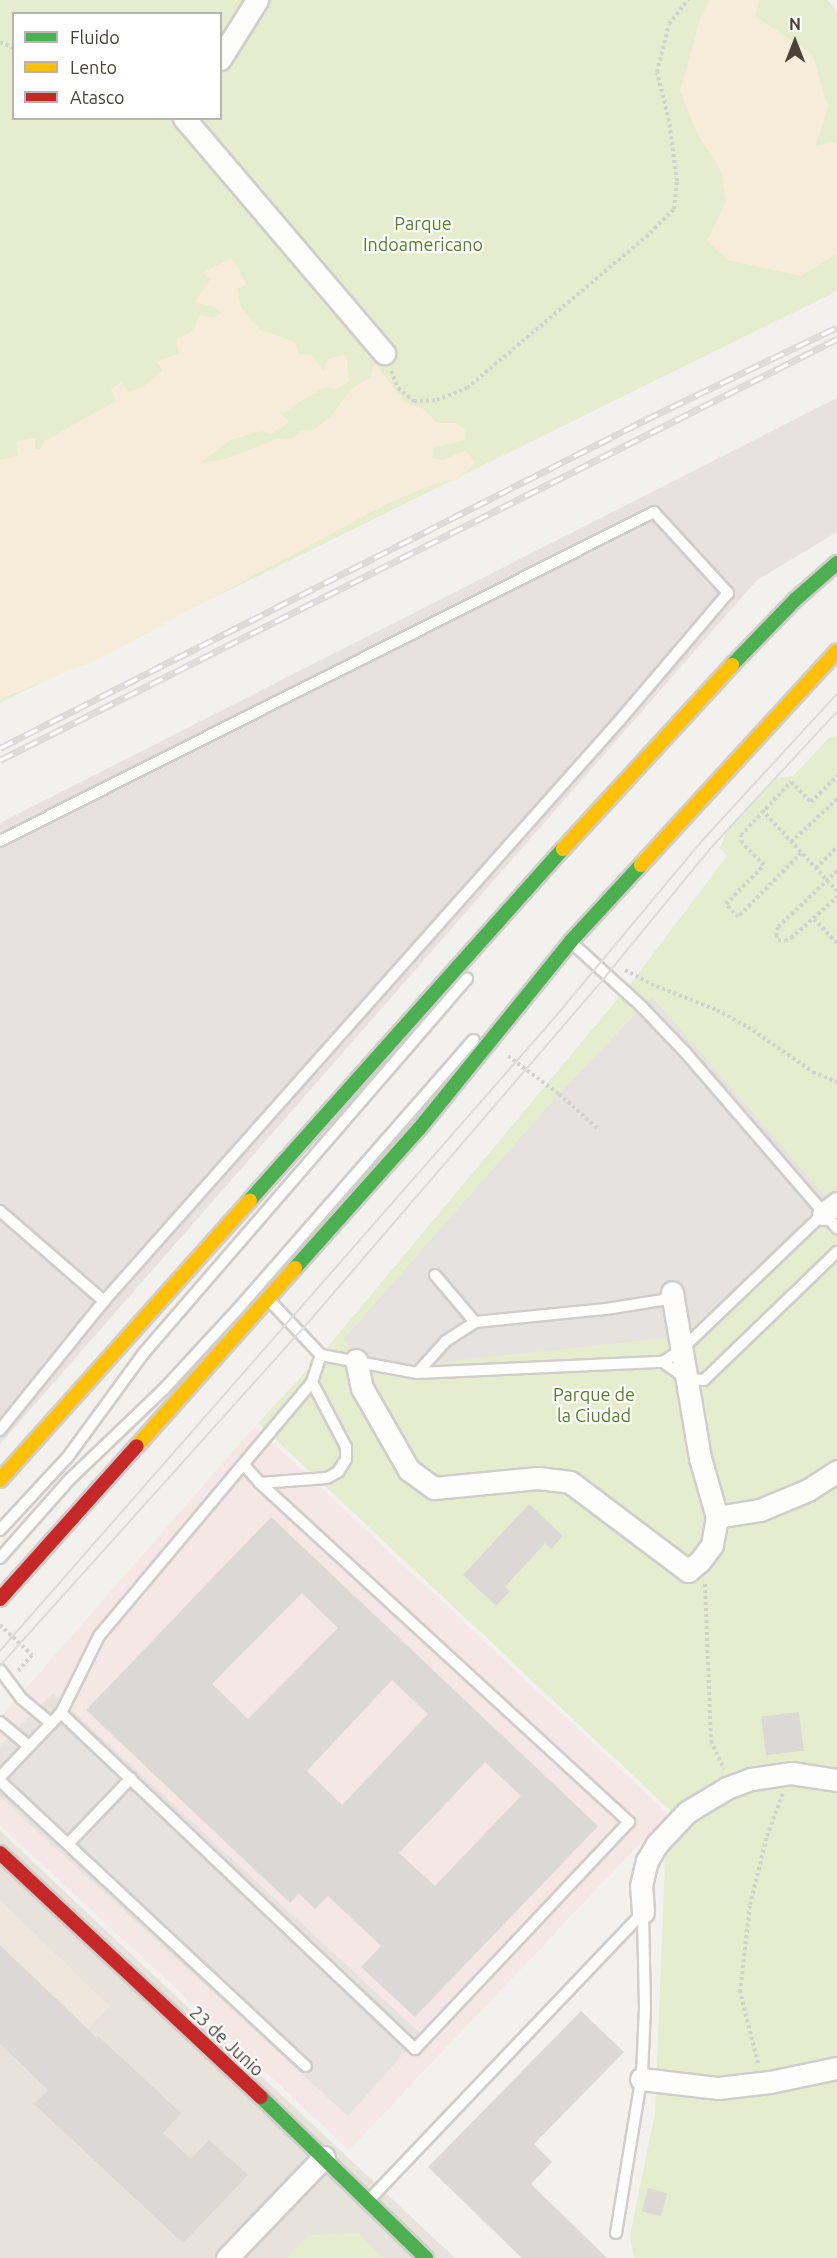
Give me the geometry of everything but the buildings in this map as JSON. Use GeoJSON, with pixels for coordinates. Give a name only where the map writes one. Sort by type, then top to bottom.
{"type":"FeatureCollection","features":[{"type":"Feature","properties":{"kind":"main road"},"geometry":{"type":"LineString","coordinates":[[0,1480],[616,790],[746,650],[837,563]]}},
{"type":"Feature","properties":{"kind":"main road"},"geometry":{"type":"LineString","coordinates":[[0,1599],[419,1129],[571,941],[837,651]]}},
{"type":"Feature","properties":{"kind":"main road","name":"23 de Junio"},"geometry":{"type":"LineString","coordinates":[[0,1853],[324,2157],[426,2258]]}},
{"type":"Feature","properties":{"kind":"street"},"geometry":{"type":"LineString","coordinates":[[222,56],[257,0]]}},
{"type":"Feature","properties":{"kind":"street"},"geometry":{"type":"LineString","coordinates":[[186,120],[384,353]]}},
{"type":"Feature","properties":{"kind":"street"},"geometry":{"type":"LineString","coordinates":[[356,1360],[362,1388],[409,1470],[434,1488],[538,1478],[570,1482],[688,1571],[712,1545],[717,1517],[700,1458],[672,1292]]}},
{"type":"Feature","properties":{"kind":"street"},"geometry":{"type":"LineString","coordinates":[[717,1517],[760,1510],[808,1490],[837,1471]]}},
{"type":"Feature","properties":{"kind":"street"},"geometry":{"type":"LineString","coordinates":[[643,1912],[643,1873],[657,1844],[687,1812],[732,1786],[751,1779],[791,1773],[837,1780]]}},
{"type":"Feature","properties":{"kind":"street"},"geometry":{"type":"LineString","coordinates":[[641,2079],[718,2088],[764,2083],[837,2068]]}},
{"type":"Feature","properties":{"kind":"street"},"geometry":{"type":"LineString","coordinates":[[227,2258],[324,2157]]}},
{"type":"Feature","properties":{"kind":"lane"},"geometry":{"type":"LineString","coordinates":[[0,841],[654,512],[728,593],[620,720],[104,1301],[0,1430]]}},
{"type":"Feature","properties":{"kind":"lane"},"geometry":{"type":"LineString","coordinates":[[527,907],[616,790]]}},
{"type":"Feature","properties":{"kind":"lane"},"geometry":{"type":"LineString","coordinates":[[0,1558],[70,1479],[164,1389],[237,1310],[485,1028],[571,941],[642,1007],[685,1052],[832,1215],[681,1350],[663,1362],[417,1373],[321,1355],[268,1299]]}},
{"type":"Feature","properties":{"kind":"lane"},"geometry":{"type":"LineString","coordinates":[[0,1530],[67,1458],[143,1354],[475,970]]}},
{"type":"Feature","properties":{"kind":"lane"},"geometry":{"type":"LineString","coordinates":[[0,1211],[104,1301]]}},
{"type":"Feature","properties":{"kind":"lane"},"geometry":{"type":"LineString","coordinates":[[663,1362],[686,1379],[704,1380],[837,1252]]}},
{"type":"Feature","properties":{"kind":"lane"},"geometry":{"type":"LineString","coordinates":[[435,1275],[475,1322]]}},
{"type":"Feature","properties":{"kind":"lane"},"geometry":{"type":"LineString","coordinates":[[417,1373],[446,1341],[475,1322],[606,1309],[663,1300],[672,1292]]}},
{"type":"Feature","properties":{"kind":"lane"},"geometry":{"type":"LineString","coordinates":[[306,2066],[0,1779],[61,1713],[99,1636],[312,1382],[321,1355]]}},
{"type":"Feature","properties":{"kind":"lane"},"geometry":{"type":"LineString","coordinates":[[260,1483],[327,1478],[338,1472],[346,1459],[346,1448],[312,1382]]}},
{"type":"Feature","properties":{"kind":"lane"},"geometry":{"type":"LineString","coordinates":[[61,1713],[416,2049],[629,1822],[260,1483],[244,1465]]}},
{"type":"Feature","properties":{"kind":"lane"},"geometry":{"type":"LineString","coordinates":[[0,1670],[22,1699],[51,1723]]}},
{"type":"Feature","properties":{"kind":"lane"},"geometry":{"type":"LineString","coordinates":[[0,1722],[29,1746]]}},
{"type":"Feature","properties":{"kind":"lane"},"geometry":{"type":"LineString","coordinates":[[68,1844],[131,1778]]}},
{"type":"Feature","properties":{"kind":"lane"},"geometry":{"type":"LineString","coordinates":[[616,2234],[641,2079],[645,2009],[643,1912]]}},
{"type":"Feature","properties":{"kind":"lane"},"geometry":{"type":"LineString","coordinates":[[368,2202],[643,1912]]}},
{"type":"Feature","properties":{"kind":"path"},"geometry":{"type":"LineString","coordinates":[[384,353],[398,388],[414,401],[437,400],[468,388],[646,237],[674,209],[677,181],[669,122],[657,72],[669,24],[688,0]]}},
{"type":"Feature","properties":{"kind":"path"},"geometry":{"type":"LineString","coordinates":[[801,853],[738,917],[726,904],[764,865],[742,843],[741,834],[791,782],[811,802],[837,776]]}},
{"type":"Feature","properties":{"kind":"path"},"geometry":{"type":"LineString","coordinates":[[791,842],[837,799]]}},
{"type":"Feature","properties":{"kind":"path"},"geometry":{"type":"LineString","coordinates":[[762,810],[837,891]]}},
{"type":"Feature","properties":{"kind":"path"},"geometry":{"type":"LineString","coordinates":[[816,868],[837,847]]}},
{"type":"Feature","properties":{"kind":"path"},"geometry":{"type":"LineString","coordinates":[[837,871],[778,927],[776,935],[778,940],[785,942],[791,938],[837,897]]}},
{"type":"Feature","properties":{"kind":"path"},"geometry":{"type":"LineString","coordinates":[[814,919],[837,943]]}},
{"type":"Feature","properties":{"kind":"path"},"geometry":{"type":"LineString","coordinates":[[585,956],[615,965],[651,984],[717,1010],[748,1027],[813,1072],[837,1082]]}},
{"type":"Feature","properties":{"kind":"path"},"geometry":{"type":"LineString","coordinates":[[503,1051],[559,1094],[598,1129]]}},
{"type":"Feature","properties":{"kind":"path"},"geometry":{"type":"LineString","coordinates":[[703,1557],[711,1741],[732,1786]]}},
{"type":"Feature","properties":{"kind":"path"},"geometry":{"type":"LineString","coordinates":[[0,1625],[32,1654],[8,1682]]}},
{"type":"Feature","properties":{"kind":"path"},"geometry":{"type":"LineString","coordinates":[[764,2083],[740,1992],[753,1894],[767,1836],[791,1773]]}},
{"type":"Feature","properties":{"kind":"shaded area"},"geometry":{"type":"Polygon","coordinates":[[[837,398],[837,532],[757,580],[0,1444],[0,823],[837,398]]]}},
{"type":"Feature","properties":{"kind":"shaded area"},"geometry":{"type":"Polygon","coordinates":[[[652,997],[828,1200],[683,1336],[369,1370],[344,1339],[559,1094],[652,997]]]}},
{"type":"Feature","properties":{"kind":"shaded area"},"geometry":{"type":"Polygon","coordinates":[[[255,1426],[668,1814],[349,2150],[0,1825],[0,1718],[255,1426]]]}},
{"type":"Feature","properties":{"kind":"shaded area"},"geometry":{"type":"Polygon","coordinates":[[[53,1693],[421,2034],[348,2116],[0,1797],[0,1746],[53,1693]]]}},
{"type":"Feature","properties":{"kind":"shaded area"},"geometry":{"type":"Polygon","coordinates":[[[0,1831],[455,2258],[0,2258],[0,1831]]]}},
{"type":"Feature","properties":{"kind":"shaded area"},"geometry":{"type":"Polygon","coordinates":[[[0,1900],[110,2006],[38,2081],[0,2044],[0,1900]]]}},
{"type":"Feature","properties":{"kind":"green space","name":"Parque Indoamericano"},"geometry":{"type":"Polygon","coordinates":[[[0,0],[828,0],[837,11],[837,291],[0,703],[0,0]]]}},
{"type":"Feature","properties":{"kind":"green space","name":"Parque de la Ciudad"},"geometry":{"type":"Polygon","coordinates":[[[837,736],[837,2258],[634,2258],[630,2235],[655,2113],[665,1862],[673,1813],[258,1423],[321,1355],[631,983],[727,856],[720,848],[728,828],[774,778],[793,776],[830,737],[837,736]]]}},
{"type":"Feature","properties":{"kind":"green space"},"geometry":{"type":"Polygon","coordinates":[[[358,2233],[383,2258],[286,2258],[309,2235],[358,2233]]]}},
{"type":"Feature","properties":{"kind":"sand"},"geometry":{"type":"Polygon","coordinates":[[[710,0],[759,0],[755,16],[812,54],[828,106],[816,146],[837,142],[837,254],[801,276],[728,260],[707,241],[726,201],[721,171],[697,133],[680,91],[701,16],[710,0]]]}},
{"type":"Feature","properties":{"kind":"sand"},"geometry":{"type":"Polygon","coordinates":[[[231,258],[246,285],[237,289],[242,309],[260,330],[295,342],[299,354],[312,355],[323,370],[328,359],[346,354],[349,381],[336,390],[326,387],[302,400],[282,414],[289,422],[271,434],[262,431],[230,440],[201,463],[225,459],[277,439],[294,438],[300,430],[314,430],[333,414],[351,389],[370,377],[375,364],[405,402],[424,409],[437,423],[455,423],[465,429],[464,440],[433,448],[432,458],[443,460],[466,450],[475,462],[458,480],[436,483],[385,505],[97,660],[0,699],[0,460],[18,456],[16,441],[35,438],[35,449],[41,449],[44,441],[116,401],[111,389],[121,382],[129,392],[144,386],[162,371],[157,362],[179,353],[176,339],[193,331],[200,315],[213,318],[221,313],[215,307],[195,302],[210,279],[203,273],[231,258]]]}},
{"type":"Feature","properties":{"kind":"tram line"},"geometry":{"type":"LineString","coordinates":[[0,1651],[556,1016],[700,843],[837,694]]}},
{"type":"Feature","properties":{"kind":"tram line"},"geometry":{"type":"LineString","coordinates":[[0,1666],[301,1331],[606,976],[709,850],[837,712]]}},
{"type":"Feature","properties":{"kind":"railway"},"geometry":{"type":"LineString","coordinates":[[0,748],[645,420],[837,327]]}},
{"type":"Feature","properties":{"kind":"railway"},"geometry":{"type":"LineString","coordinates":[[0,760],[837,339]]}},
{"type":"Feature","properties":{"kind":"traffic: fast"},"geometry":{"type":"LineString","coordinates":[[732,665],[796,599],[837,563]]}},
{"type":"Feature","properties":{"kind":"traffic: fast"},"geometry":{"type":"LineString","coordinates":[[250,1200],[563,849]]}},
{"type":"Feature","properties":{"kind":"traffic: fast"},"geometry":{"type":"LineString","coordinates":[[295,1268],[419,1129],[571,941],[641,865]]}},
{"type":"Feature","properties":{"kind":"traffic: fast"},"geometry":{"type":"LineString","coordinates":[[261,2097],[426,2258]]}},
{"type":"Feature","properties":{"kind":"traffic: slow"},"geometry":{"type":"LineString","coordinates":[[641,865],[837,651]]}},
{"type":"Feature","properties":{"kind":"traffic: slow"},"geometry":{"type":"LineString","coordinates":[[563,849],[732,665]]}},
{"type":"Feature","properties":{"kind":"traffic: slow"},"geometry":{"type":"LineString","coordinates":[[0,1480],[250,1200]]}},
{"type":"Feature","properties":{"kind":"traffic: slow"},"geometry":{"type":"LineString","coordinates":[[137,1446],[295,1268]]}},
{"type":"Feature","properties":{"kind":"traffic: jam"},"geometry":{"type":"LineString","coordinates":[[0,1599],[137,1446]]}},
{"type":"Feature","properties":{"kind":"traffic: jam"},"geometry":{"type":"LineString","coordinates":[[0,1853],[261,2097]]}}]}
